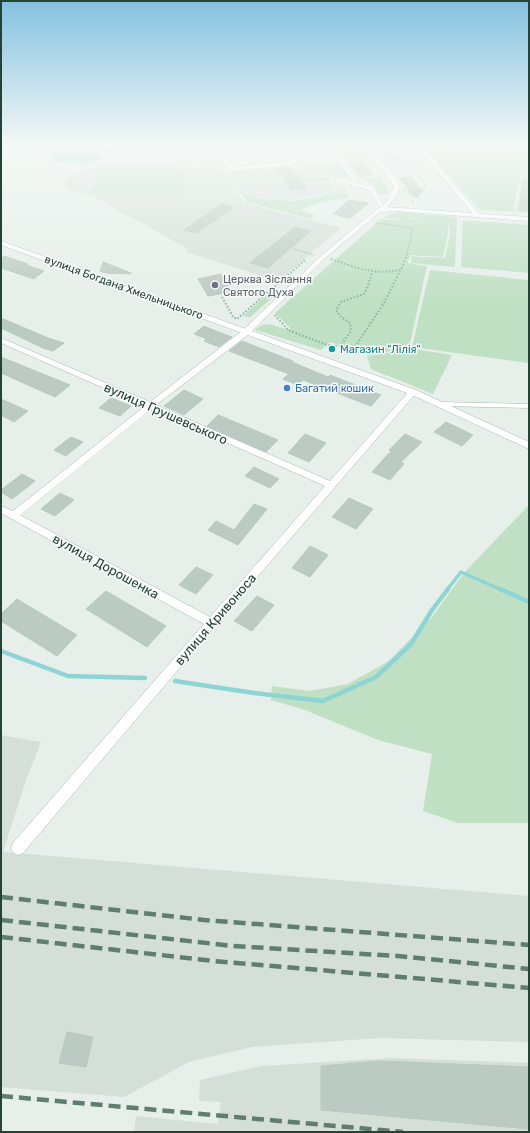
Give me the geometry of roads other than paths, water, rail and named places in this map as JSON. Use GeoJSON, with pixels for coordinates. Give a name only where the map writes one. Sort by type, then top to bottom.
{"type":"FeatureCollection","features":[{"type":"Feature","properties":{"kind":"street"},"geometry":{"type":"LineString","coordinates":[[13,516],[149,407],[246,332],[323,257],[374,214],[383,209],[393,197]]}},
{"type":"Feature","properties":{"kind":"street"},"geometry":{"type":"LineString","coordinates":[[462,197],[477,215]]}},
{"type":"Feature","properties":{"kind":"street"},"geometry":{"type":"LineString","coordinates":[[383,209],[528,218]]}},
{"type":"Feature","properties":{"kind":"street","name":"вулиця Богдана Хмельницького"},"geometry":{"type":"LineString","coordinates":[[1,243],[413,392],[529,446]]}},
{"type":"Feature","properties":{"kind":"street","name":"вулиця Грушевського"},"geometry":{"type":"LineString","coordinates":[[1,340],[149,407],[331,485]]}},
{"type":"Feature","properties":{"kind":"street","name":"вулиця Кривоноса"},"geometry":{"type":"LineString","coordinates":[[18,848],[211,623],[413,392]]}},
{"type":"Feature","properties":{"kind":"street"},"geometry":{"type":"LineString","coordinates":[[441,404],[529,406]]}},
{"type":"Feature","properties":{"kind":"street","name":"вулиця Дорошенка"},"geometry":{"type":"LineString","coordinates":[[1,509],[211,623]]}},
{"type":"Feature","properties":{"kind":"lane"},"geometry":{"type":"LineString","coordinates":[[376,197],[383,209]]}},
{"type":"Feature","properties":{"kind":"waterway"},"geometry":{"type":"LineString","coordinates":[[447,590],[461,572],[502,590]]}},
{"type":"Feature","properties":{"kind":"waterway"},"geometry":{"type":"LineString","coordinates":[[175,681],[254,693],[323,701],[376,677],[411,644],[432,610],[448,589]]}},
{"type":"Feature","properties":{"kind":"waterway"},"geometry":{"type":"LineString","coordinates":[[500,589],[529,602]]}},
{"type":"Feature","properties":{"kind":"waterway"},"geometry":{"type":"LineString","coordinates":[[1,651],[68,676],[145,678]]}},
{"type":"Feature","properties":{"kind":"railway"},"geometry":{"type":"LineString","coordinates":[[1,897],[204,920],[529,945]]}},
{"type":"Feature","properties":{"kind":"railway"},"geometry":{"type":"LineString","coordinates":[[1,920],[233,946],[398,956],[529,969]]}},
{"type":"Feature","properties":{"kind":"railway"},"geometry":{"type":"LineString","coordinates":[[1,937],[214,961],[529,988]]}},
{"type":"Feature","properties":{"kind":"railway"},"geometry":{"type":"LineString","coordinates":[[1,1096],[403,1132]]}},
{"type":"Feature","properties":{"kind":"place","name":"Церква Зіслання Святого Духа"},"geometry":{"type":"Point","coordinates":[215,285]}},
{"type":"Feature","properties":{"kind":"place","name":"Магазин \"Лілія\""},"geometry":{"type":"Point","coordinates":[332,349]}},
{"type":"Feature","properties":{"kind":"place","name":"Багатий кошик"},"geometry":{"type":"Point","coordinates":[287,388]}}]}
